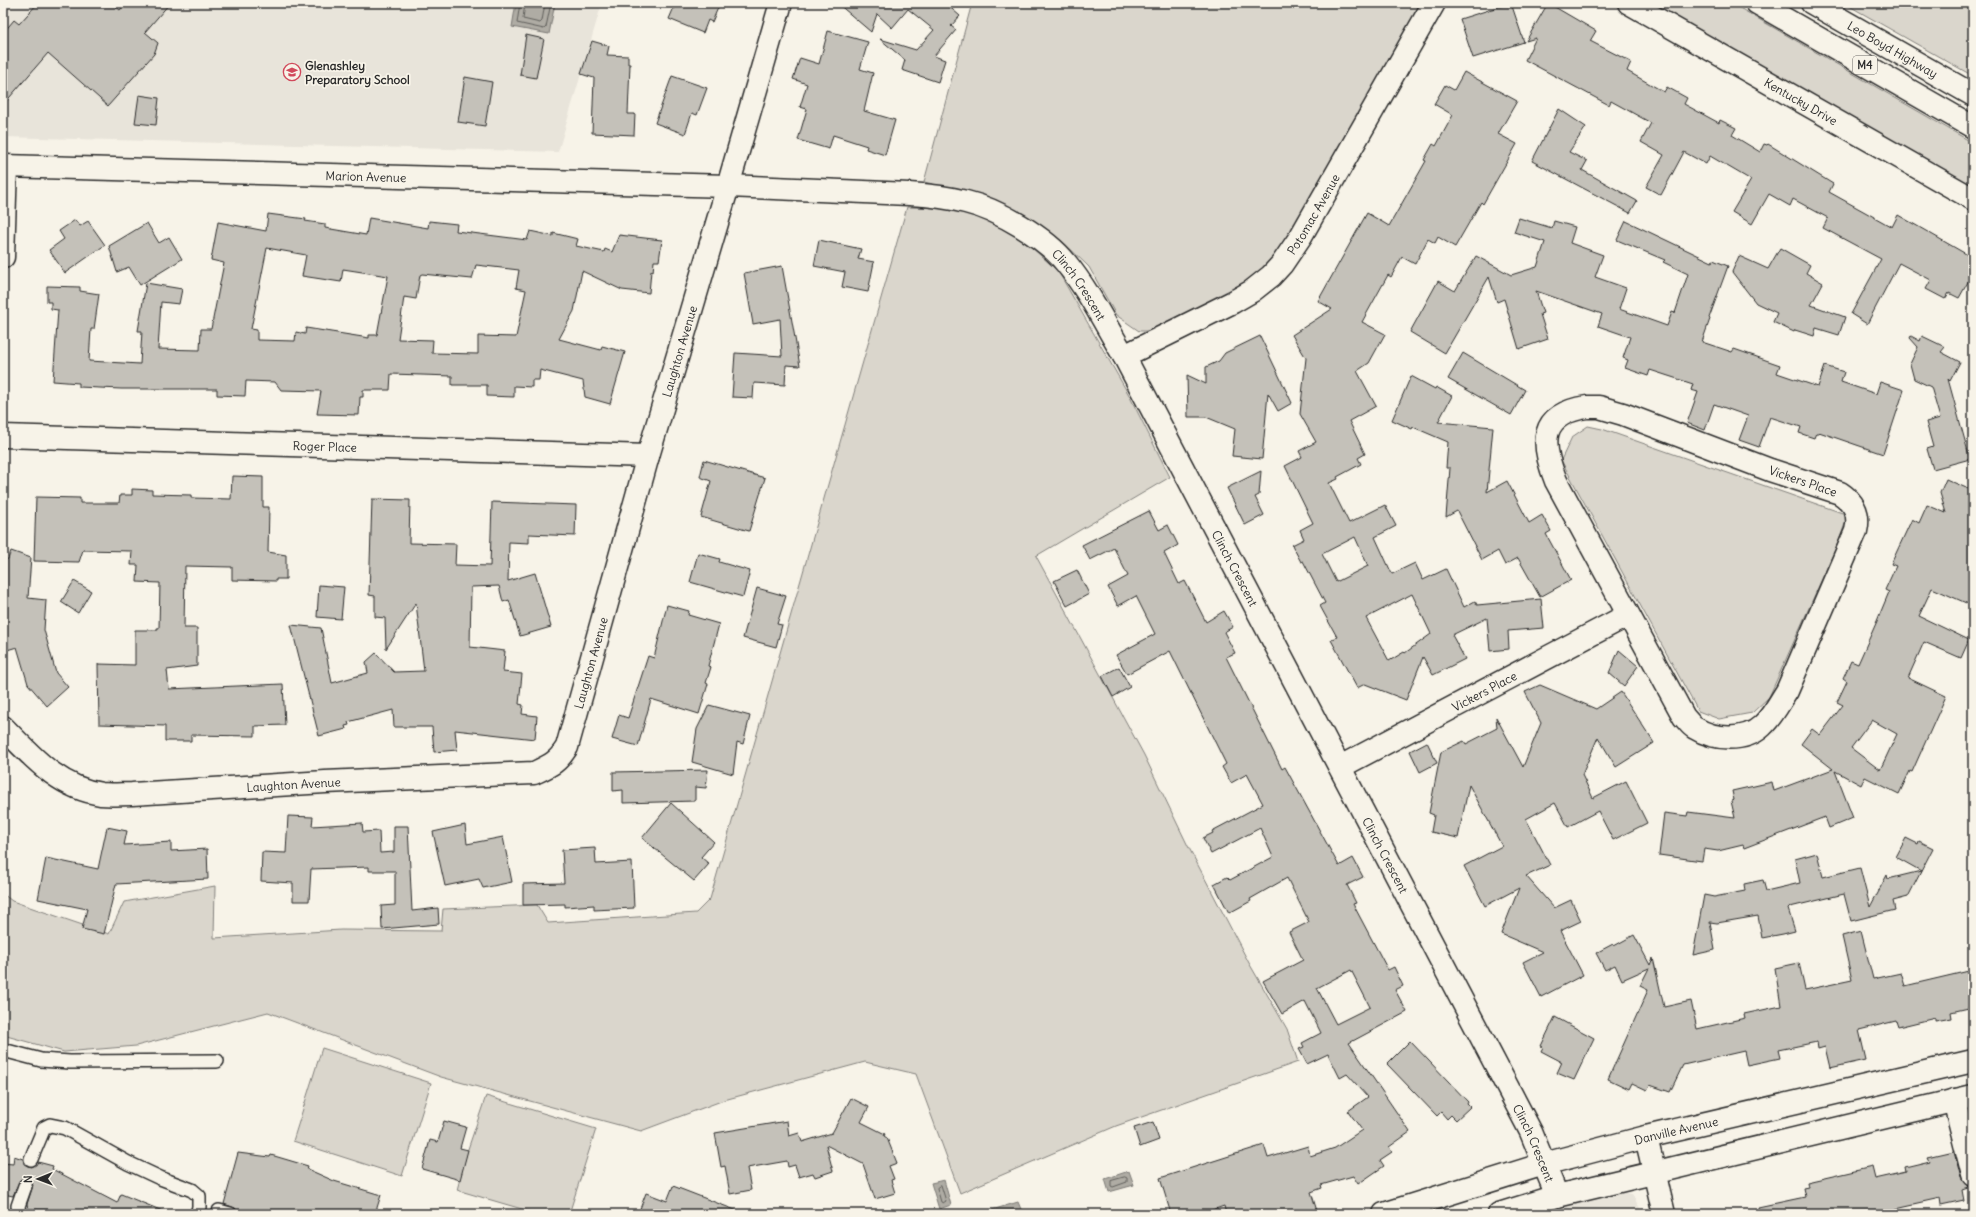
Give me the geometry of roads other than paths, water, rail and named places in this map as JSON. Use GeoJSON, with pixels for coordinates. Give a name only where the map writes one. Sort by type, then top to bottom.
{"type":"FeatureCollection","features":[{"type":"Feature","properties":{"kind":"main road","name":"Laughton Avenue"},"geometry":{"type":"LineString","coordinates":[[3,727],[39,764],[56,777],[76,787],[100,794],[132,794],[325,782],[534,773],[560,758],[567,746],[648,456],[781,3]]}},
{"type":"Feature","properties":{"kind":"main road","name":"Potomac Avenue"},"geometry":{"type":"LineString","coordinates":[[1124,356],[1234,302],[1266,279],[1282,264],[1301,236],[1434,3]]}},
{"type":"Feature","properties":{"kind":"main road","name":"Kentucky Drive"},"geometry":{"type":"LineString","coordinates":[[1629,3],[1973,199]]}},
{"type":"Feature","properties":{"kind":"main road","name":"M4"},"geometry":{"type":"LineString","coordinates":[[1757,3],[1973,128]]}},
{"type":"Feature","properties":{"kind":"main road","name":"Leo Boyd Highway"},"geometry":{"type":"LineString","coordinates":[[1812,3],[1973,95]]}},
{"type":"Feature","properties":{"kind":"main road","name":"Marion Avenue"},"geometry":{"type":"LineString","coordinates":[[4,166],[728,186]]}},
{"type":"Feature","properties":{"kind":"main road"},"geometry":{"type":"LineString","coordinates":[[3,258],[4,166]]}},
{"type":"Feature","properties":{"kind":"main road","name":"Clinch Crescent"},"geometry":{"type":"LineString","coordinates":[[728,186],[937,196],[968,202],[997,214],[1024,229],[1043,242],[1066,262],[1124,356],[1527,1125],[1557,1196]]}},
{"type":"Feature","properties":{"kind":"main road","name":"Vickers Place"},"geometry":{"type":"LineString","coordinates":[[1587,407],[1599,407],[1623,414],[1770,470],[1840,493],[1848,498],[1854,506],[1857,514],[1856,531],[1786,691],[1773,714],[1761,727],[1750,733],[1724,737],[1709,735],[1694,728],[1684,718],[1628,615],[1556,481],[1549,464],[1545,447],[1547,435],[1555,420],[1568,411],[1587,407]]}},
{"type":"Feature","properties":{"kind":"main road","name":"Roger Place"},"geometry":{"type":"LineString","coordinates":[[3,436],[648,456]]}},
{"type":"Feature","properties":{"kind":"main road","name":"Vickers Place"},"geometry":{"type":"LineString","coordinates":[[1340,767],[1628,615]]}},
{"type":"Feature","properties":{"kind":"main road","name":"Danville Avenue"},"geometry":{"type":"LineString","coordinates":[[1384,1214],[1544,1164],[1646,1137],[1973,1060]]}},
{"type":"Feature","properties":{"kind":"main road"},"geometry":{"type":"LineString","coordinates":[[1498,1214],[1557,1196],[1964,1098],[1973,1175]]}},
{"type":"Feature","properties":{"kind":"main road"},"geometry":{"type":"LineString","coordinates":[[1646,1137],[1664,1214]]}},
{"type":"Feature","properties":{"kind":"lane"},"geometry":{"type":"LineString","coordinates":[[3,1050],[41,1060],[70,1062],[217,1061]]}},
{"type":"Feature","properties":{"kind":"lane"},"geometry":{"type":"LineString","coordinates":[[31,1159],[44,1128],[50,1125],[66,1128],[128,1163],[160,1178],[192,1190],[199,1196],[199,1207],[197,1214]]}},
{"type":"Feature","properties":{"kind":"lane"},"geometry":{"type":"LineString","coordinates":[[19,1214],[18,1206],[25,1186]]}},
{"type":"Feature","properties":{"kind":"water"},"geometry":{"type":"Polygon","coordinates":[[[516,3],[555,3],[549,34],[512,27],[516,3]]]}},
{"type":"Feature","properties":{"kind":"water"},"geometry":{"type":"Polygon","coordinates":[[[1129,1171],[1134,1185],[1109,1192],[1105,1179],[1129,1171]]]}},
{"type":"Feature","properties":{"kind":"water"},"geometry":{"type":"Polygon","coordinates":[[[944,1180],[951,1205],[939,1209],[931,1183],[944,1180]]]}},
{"type":"Feature","properties":{"kind":"water"},"geometry":{"type":"Polygon","coordinates":[[[1018,1202],[1023,1214],[992,1214],[992,1210],[1018,1202]]]}},
{"type":"Feature","properties":{"kind":"place","name":"Glenashley Preparatory School"},"geometry":{"type":"Point","coordinates":[292,72]}}]}
